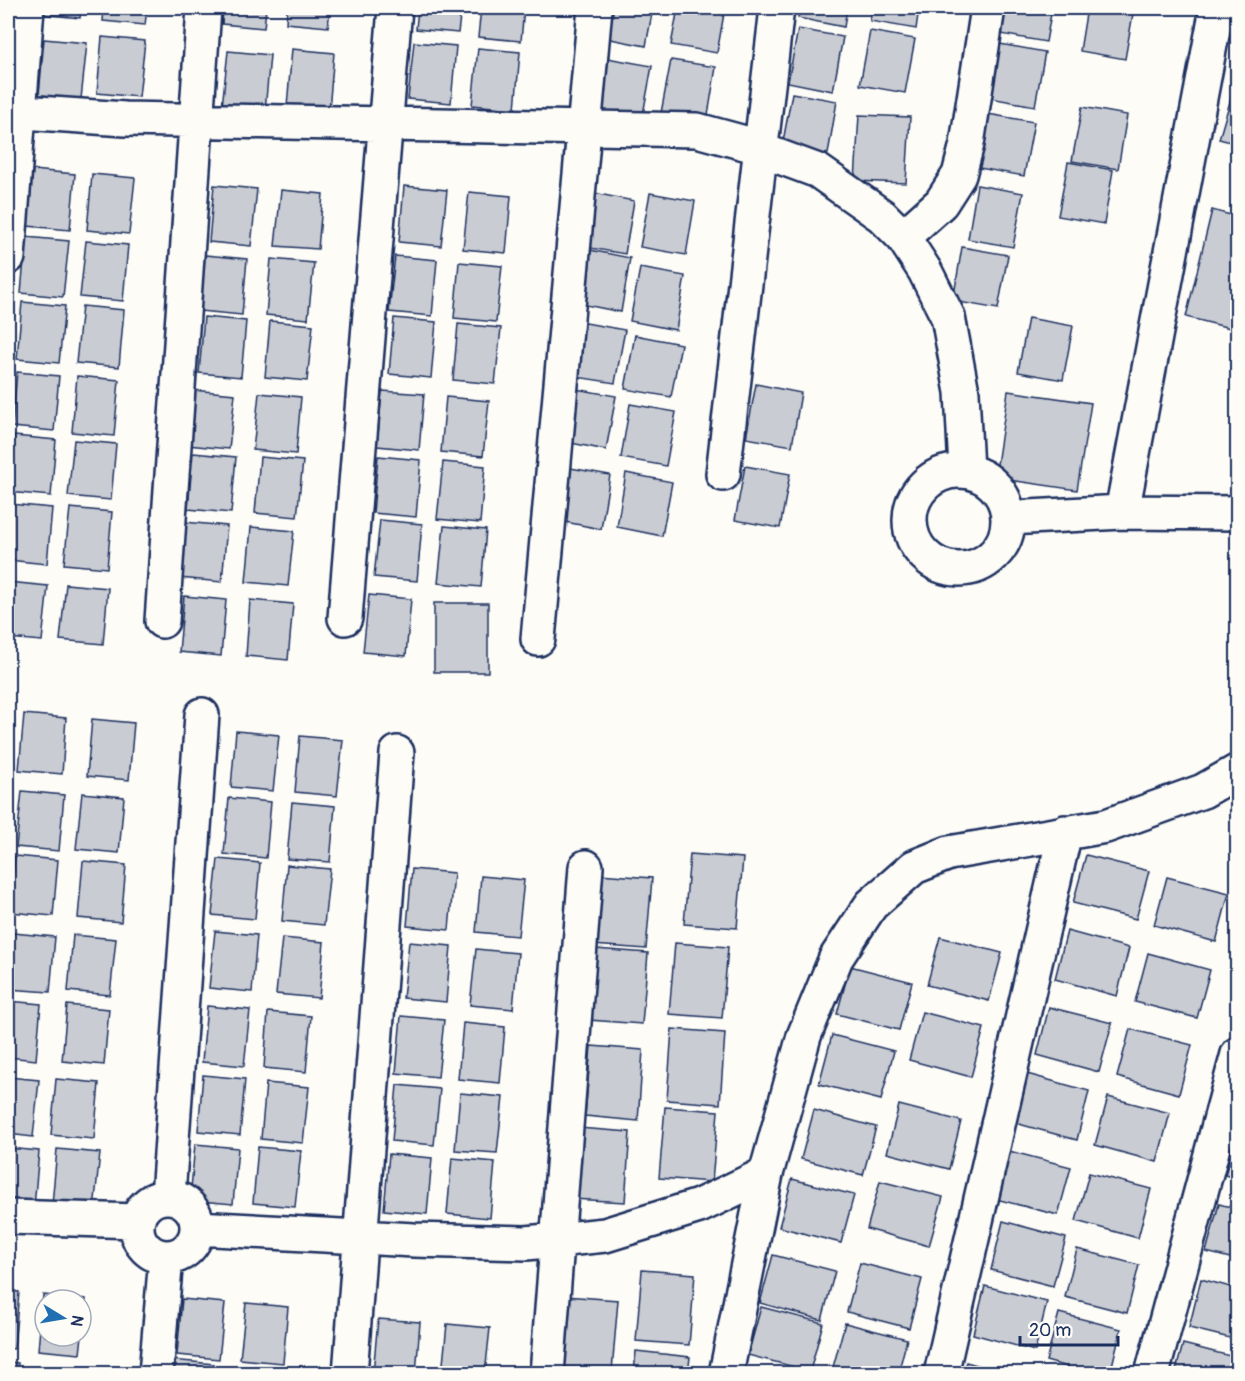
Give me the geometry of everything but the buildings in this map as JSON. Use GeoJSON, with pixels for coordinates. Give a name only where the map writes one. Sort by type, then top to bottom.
{"type":"FeatureCollection","features":[{"type":"Feature","properties":{"kind":"street"},"geometry":{"type":"LineString","coordinates":[[8,257],[13,112],[27,8]]}},
{"type":"Feature","properties":{"kind":"street"},"geometry":{"type":"LineString","coordinates":[[162,621],[204,8]]}},
{"type":"Feature","properties":{"kind":"street"},"geometry":{"type":"LineString","coordinates":[[345,618],[395,8]]}},
{"type":"Feature","properties":{"kind":"street"},"geometry":{"type":"LineString","coordinates":[[538,639],[595,8]]}},
{"type":"Feature","properties":{"kind":"street"},"geometry":{"type":"LineString","coordinates":[[723,474],[777,8]]}},
{"type":"Feature","properties":{"kind":"street"},"geometry":{"type":"LineString","coordinates":[[903,237],[941,203],[959,175],[967,144],[988,8]]}},
{"type":"Feature","properties":{"kind":"street"},"geometry":{"type":"LineString","coordinates":[[1122,512],[1217,8]]}},
{"type":"Feature","properties":{"kind":"street"},"geometry":{"type":"LineString","coordinates":[[13,112],[196,121],[697,130],[752,144],[761,150],[818,171],[882,216],[903,237],[925,272],[948,317],[962,392],[966,470]]}},
{"type":"Feature","properties":{"kind":"street"},"geometry":{"type":"LineString","coordinates":[[966,470],[983,476],[996,486],[1005,501],[1009,518],[1007,533],[1000,547],[990,559],[976,567],[961,570],[946,568],[932,561],[920,550],[913,537],[910,522],[912,504],[920,489],[933,477],[949,471],[966,470]]}},
{"type":"Feature","properties":{"kind":"street"},"geometry":{"type":"LineString","coordinates":[[1009,518],[1122,512],[1238,513]]}},
{"type":"Feature","properties":{"kind":"street"},"geometry":{"type":"LineString","coordinates":[[168,1196],[202,716]]}},
{"type":"Feature","properties":{"kind":"street"},"geometry":{"type":"LineString","coordinates":[[350,1374],[397,753]]}},
{"type":"Feature","properties":{"kind":"street"},"geometry":{"type":"LineString","coordinates":[[726,1374],[766,1174],[804,1036],[836,958],[871,905],[914,867],[940,856],[1106,826],[1203,791],[1238,771]]}},
{"type":"Feature","properties":{"kind":"street"},"geometry":{"type":"LineString","coordinates":[[941,1374],[1065,832]]}},
{"type":"Feature","properties":{"kind":"street"},"geometry":{"type":"LineString","coordinates":[[547,1374],[586,867]]}},
{"type":"Feature","properties":{"kind":"street"},"geometry":{"type":"LineString","coordinates":[[1152,1374],[1238,1054]]}},
{"type":"Feature","properties":{"kind":"street"},"geometry":{"type":"LineString","coordinates":[[197,1227],[414,1240],[526,1243],[605,1235],[699,1206],[766,1174]]}},
{"type":"Feature","properties":{"kind":"street"},"geometry":{"type":"LineString","coordinates":[[168,1196],[183,1201],[193,1212],[197,1227],[192,1243],[181,1253],[166,1257],[153,1254],[143,1246],[138,1234],[137,1221],[143,1208],[154,1199],[168,1196]]}},
{"type":"Feature","properties":{"kind":"street"},"geometry":{"type":"LineString","coordinates":[[8,1218],[137,1221]]}},
{"type":"Feature","properties":{"kind":"street"},"geometry":{"type":"LineString","coordinates":[[156,1374],[166,1257]]}}]}
